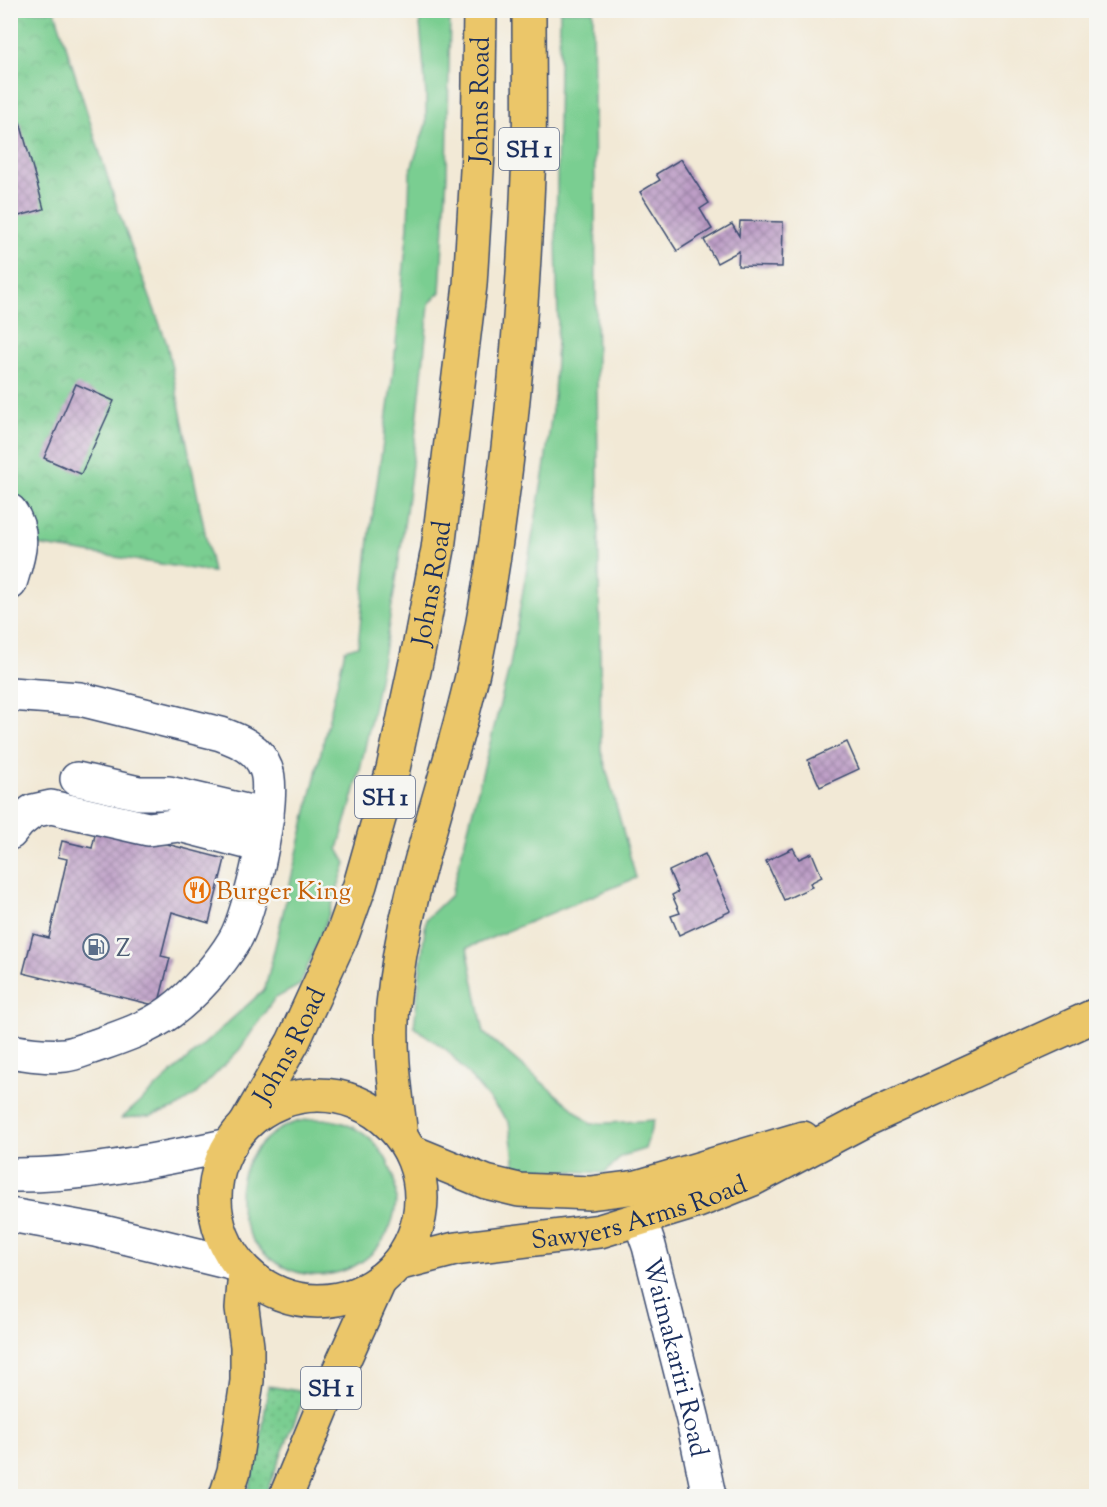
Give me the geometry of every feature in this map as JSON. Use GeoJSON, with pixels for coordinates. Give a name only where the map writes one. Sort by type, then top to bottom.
{"type":"FeatureCollection","features":[{"type":"Feature","properties":{"kind":"main road","name":"Johns Road"},"geometry":{"type":"LineString","coordinates":[[238,1135],[293,1042],[350,914],[393,769],[438,549],[470,285],[478,154],[480,10]]}},
{"type":"Feature","properties":{"kind":"main road","name":"Johns Road"},"geometry":{"type":"LineString","coordinates":[[405,1143],[392,1047],[393,1007],[402,937],[413,886],[445,778],[479,641],[504,486],[522,288],[529,152],[529,10]]}},
{"type":"Feature","properties":{"kind":"main road","name":"Sawyers Arms Road"},"geometry":{"type":"LineString","coordinates":[[388,1272],[455,1250],[576,1235],[640,1220],[698,1201],[753,1179],[866,1120],[1096,1015]]}},
{"type":"Feature","properties":{"kind":"main road","name":"SH 1"},"geometry":{"type":"LineString","coordinates":[[286,1497],[330,1389],[388,1272],[410,1244],[418,1221],[421,1197],[418,1173],[405,1143],[386,1120],[368,1108],[348,1099],[326,1095],[305,1096],[283,1101],[264,1110],[238,1135],[218,1175],[215,1207],[219,1227],[227,1247],[242,1268],[261,1284],[280,1294],[300,1300],[321,1301],[342,1298],[362,1291],[388,1272]]}},
{"type":"Feature","properties":{"kind":"main road","name":"Sawyers Arms Road"},"geometry":{"type":"LineString","coordinates":[[405,1143],[486,1182],[519,1190],[590,1194],[637,1187],[866,1120]]}},
{"type":"Feature","properties":{"kind":"main road"},"geometry":{"type":"LineString","coordinates":[[226,1497],[236,1460],[247,1381],[242,1268]]}},
{"type":"Feature","properties":{"kind":"street"},"geometry":{"type":"LineString","coordinates":[[10,511],[17,520],[22,536],[10,583]]}},
{"type":"Feature","properties":{"kind":"street"},"geometry":{"type":"LineString","coordinates":[[10,694],[80,699],[243,742],[259,757],[266,768],[270,784],[264,831],[249,898],[235,940],[206,979],[170,1012],[127,1035],[66,1055],[46,1056],[10,1051]]}},
{"type":"Feature","properties":{"kind":"street"},"geometry":{"type":"LineString","coordinates":[[76,779],[139,794],[169,793],[264,831]]}},
{"type":"Feature","properties":{"kind":"street"},"geometry":{"type":"LineString","coordinates":[[10,833],[33,811],[51,807],[148,829],[180,825],[264,831]]}},
{"type":"Feature","properties":{"kind":"street"},"geometry":{"type":"LineString","coordinates":[[10,1175],[50,1176],[114,1168],[238,1135]]}},
{"type":"Feature","properties":{"kind":"street"},"geometry":{"type":"LineString","coordinates":[[10,1215],[94,1230],[242,1268]]}},
{"type":"Feature","properties":{"kind":"street","name":"Waimakariri Road"},"geometry":{"type":"LineString","coordinates":[[640,1220],[693,1420],[709,1497]]}},
{"type":"Feature","properties":{"kind":"green space"},"geometry":{"type":"Polygon","coordinates":[[[10,11],[55,11],[118,210],[167,344],[213,572],[11,541],[10,11]]]}},
{"type":"Feature","properties":{"kind":"green space"},"geometry":{"type":"Polygon","coordinates":[[[419,11],[450,11],[447,175],[440,292],[429,304],[411,476],[385,647],[360,772],[338,849],[346,863],[328,917],[300,985],[274,999],[240,1049],[196,1094],[176,1108],[150,1116],[122,1118],[265,989],[345,650],[358,646],[369,539],[393,373],[408,227],[410,172],[426,124],[419,11]]]}},
{"type":"Feature","properties":{"kind":"green space"},"geometry":{"type":"Polygon","coordinates":[[[560,11],[593,11],[601,750],[636,878],[467,948],[484,1033],[591,1124],[654,1120],[645,1149],[622,1156],[605,1173],[515,1168],[509,1122],[448,1051],[414,1027],[426,919],[451,895],[510,665],[544,470],[554,396],[558,321],[556,237],[560,11]]]}},
{"type":"Feature","properties":{"kind":"green space"},"geometry":{"type":"Polygon","coordinates":[[[318,1119],[333,1120],[348,1125],[373,1142],[390,1167],[395,1182],[395,1212],[390,1227],[373,1252],[348,1269],[333,1274],[318,1275],[303,1274],[288,1269],[263,1252],[246,1227],[241,1212],[240,1197],[241,1182],[246,1167],[263,1142],[288,1125],[303,1120],[318,1119]]]}},
{"type":"Feature","properties":{"kind":"green space"},"geometry":{"type":"Polygon","coordinates":[[[268,1386],[306,1392],[265,1496],[247,1496],[262,1433],[268,1386]]]}},
{"type":"Feature","properties":{"kind":"building"},"geometry":{"type":"Polygon","coordinates":[[[20,122],[44,209],[12,218],[10,124],[20,122]]]}},
{"type":"Feature","properties":{"kind":"building"},"geometry":{"type":"Polygon","coordinates":[[[681,159],[709,203],[700,209],[712,229],[677,251],[640,192],[660,180],[656,174],[681,159]]]}},
{"type":"Feature","properties":{"kind":"building"},"geometry":{"type":"Polygon","coordinates":[[[740,221],[783,222],[782,267],[738,266],[739,251],[717,263],[704,240],[732,224],[739,236],[740,221]]]}},
{"type":"Feature","properties":{"kind":"building"},"geometry":{"type":"Polygon","coordinates":[[[76,384],[114,401],[81,474],[44,458],[76,384]]]}},
{"type":"Feature","properties":{"kind":"building"},"geometry":{"type":"Polygon","coordinates":[[[847,742],[859,769],[820,787],[808,760],[847,742]]]}},
{"type":"Feature","properties":{"kind":"building"},"geometry":{"type":"Polygon","coordinates":[[[97,826],[225,859],[209,923],[172,912],[161,956],[170,958],[158,1006],[23,973],[33,934],[49,938],[67,859],[58,857],[62,841],[92,848],[97,826]]]}},
{"type":"Feature","properties":{"kind":"building"},"geometry":{"type":"Polygon","coordinates":[[[793,848],[799,859],[812,853],[822,877],[810,883],[812,887],[784,900],[766,861],[793,848]]]}},
{"type":"Feature","properties":{"kind":"building"},"geometry":{"type":"Polygon","coordinates":[[[705,854],[731,911],[679,935],[671,916],[680,913],[672,895],[678,892],[669,871],[705,854]]]}},
{"type":"Feature","properties":{"kind":"place","name":"Burger King"},"geometry":{"type":"Point","coordinates":[197,890]}},
{"type":"Feature","properties":{"kind":"place","name":"Z"},"geometry":{"type":"Point","coordinates":[96,947]}}]}
